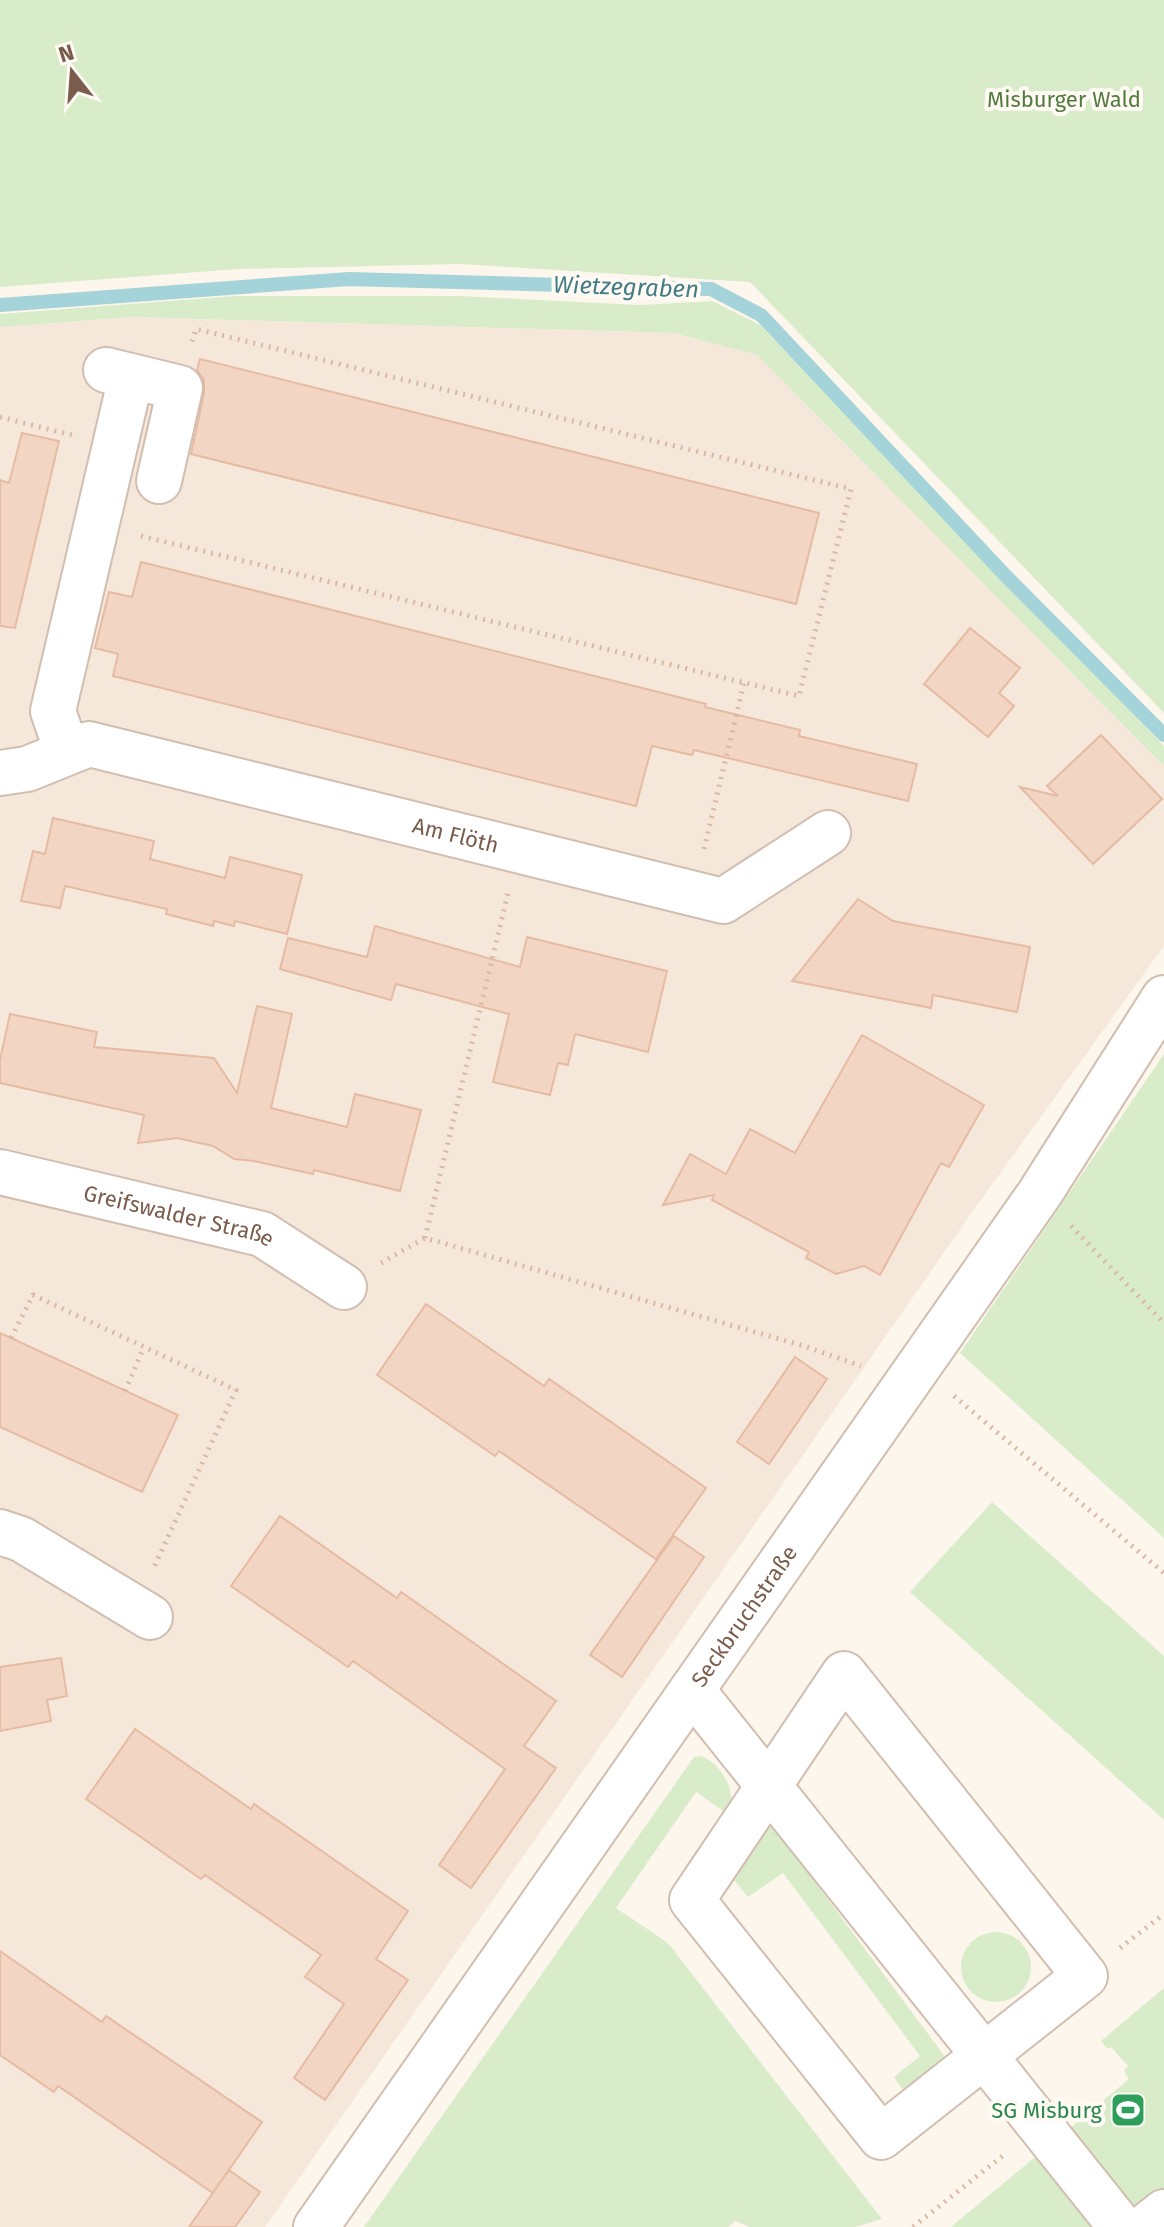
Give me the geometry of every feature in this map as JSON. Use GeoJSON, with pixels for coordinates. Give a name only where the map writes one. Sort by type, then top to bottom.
{"type":"FeatureCollection","features":[{"type":"Feature","properties":{"kind":"street"},"geometry":{"type":"LineString","coordinates":[[67,752],[53,711],[116,446],[119,374],[180,388],[159,481]]}},
{"type":"Feature","properties":{"kind":"street","name":"Am Flöth"},"geometry":{"type":"LineString","coordinates":[[0,773],[27,769],[89,744],[723,901],[828,833]]}},
{"type":"Feature","properties":{"kind":"street","name":"Seckbruchstraße"},"geometry":{"type":"LineString","coordinates":[[316,2227],[1040,1193],[1164,998]]}},
{"type":"Feature","properties":{"kind":"street","name":"Greifswalder Straße"},"geometry":{"type":"LineString","coordinates":[[0,1172],[262,1234],[344,1287]]}},
{"type":"Feature","properties":{"kind":"street"},"geometry":{"type":"LineString","coordinates":[[0,1532],[21,1539],[142,1612]]}},
{"type":"Feature","properties":{"kind":"street"},"geometry":{"type":"LineString","coordinates":[[844,1674],[1085,1976],[881,2137],[692,1900],[844,1674]]}},
{"type":"Feature","properties":{"kind":"street"},"geometry":{"type":"LineString","coordinates":[[692,1690],[1121,2227]]}},
{"type":"Feature","properties":{"kind":"street"},"geometry":{"type":"LineString","coordinates":[[1145,2227],[1164,2212]]}},
{"type":"Feature","properties":{"kind":"path"},"geometry":{"type":"LineString","coordinates":[[97,526],[799,696],[851,489],[196,329],[180,388]]}},
{"type":"Feature","properties":{"kind":"path"},"geometry":{"type":"LineString","coordinates":[[0,417],[116,446]]}},
{"type":"Feature","properties":{"kind":"path"},"geometry":{"type":"LineString","coordinates":[[693,894],[744,683]]}},
{"type":"Feature","properties":{"kind":"path"},"geometry":{"type":"LineString","coordinates":[[425,1238],[518,851]]}},
{"type":"Feature","properties":{"kind":"path"},"geometry":{"type":"LineString","coordinates":[[1040,1193],[1164,1323]]}},
{"type":"Feature","properties":{"kind":"path"},"geometry":{"type":"LineString","coordinates":[[410,1244],[425,1238],[913,1374],[1164,1573]]}},
{"type":"Feature","properties":{"kind":"path"},"geometry":{"type":"LineString","coordinates":[[11,1338],[33,1295],[236,1390],[142,1612]]}},
{"type":"Feature","properties":{"kind":"path"},"geometry":{"type":"LineString","coordinates":[[125,1391],[144,1347]]}},
{"type":"Feature","properties":{"kind":"path"},"geometry":{"type":"LineString","coordinates":[[1085,1976],[1164,1914]]}},
{"type":"Feature","properties":{"kind":"path"},"geometry":{"type":"LineString","coordinates":[[913,2227],[1041,2126]]}},
{"type":"Feature","properties":{"kind":"shaded area"},"geometry":{"type":"Polygon","coordinates":[[[133,317],[674,333],[757,355],[1164,766],[1164,946],[975,1208],[265,2227],[0,2227],[0,327],[133,317]]]}},
{"type":"Feature","properties":{"kind":"green space","name":"Misburger Wald"},"geometry":{"type":"Polygon","coordinates":[[[0,0],[1164,0],[1164,713],[750,282],[460,264],[238,269],[0,287],[0,0]]]}},
{"type":"Feature","properties":{"kind":"green space"},"geometry":{"type":"Polygon","coordinates":[[[235,296],[459,296],[640,305],[712,301],[760,325],[1164,746],[1164,766],[757,355],[674,333],[133,317],[0,327],[0,314],[235,296]]]}},
{"type":"Feature","properties":{"kind":"green space"},"geometry":{"type":"Polygon","coordinates":[[[1164,1054],[1164,1538],[960,1353],[1164,1054]]]}},
{"type":"Feature","properties":{"kind":"green space"},"geometry":{"type":"Polygon","coordinates":[[[992,1502],[1164,1656],[1164,1820],[910,1592],[992,1502]]]}},
{"type":"Feature","properties":{"kind":"green space"},"geometry":{"type":"Polygon","coordinates":[[[700,1756],[720,1770],[731,1792],[731,1808],[722,1810],[696,1792],[616,1908],[668,1943],[882,2219],[855,2227],[750,2227],[735,2221],[728,2227],[364,2227],[694,1757],[700,1756]]]}},
{"type":"Feature","properties":{"kind":"green space"},"geometry":{"type":"Polygon","coordinates":[[[771,1823],[946,2058],[903,2090],[894,2077],[920,2056],[783,1873],[748,1897],[734,1880],[771,1823]]]}},
{"type":"Feature","properties":{"kind":"green space"},"geometry":{"type":"Polygon","coordinates":[[[996,1932],[1021,1942],[1031,1967],[1021,1992],[996,2002],[971,1992],[961,1967],[971,1942],[996,1932]]]}},
{"type":"Feature","properties":{"kind":"green space","name":"SG Misburg"},"geometry":{"type":"Polygon","coordinates":[[[1164,1988],[1164,2227],[951,2227],[1129,2079],[1124,2071],[1128,2066],[1101,2041],[1164,1988]]]}},
{"type":"Feature","properties":{"kind":"building"},"geometry":{"type":"Polygon","coordinates":[[[200,359],[819,513],[796,604],[191,454],[204,393],[204,380],[197,370],[200,359]]]}},
{"type":"Feature","properties":{"kind":"building"},"geometry":{"type":"Polygon","coordinates":[[[22,433],[59,441],[15,628],[0,626],[0,480],[9,483],[22,433]]]}},
{"type":"Feature","properties":{"kind":"building"},"geometry":{"type":"Polygon","coordinates":[[[141,562],[706,704],[705,707],[800,730],[799,736],[917,764],[908,801],[694,750],[692,755],[652,746],[636,806],[113,676],[118,654],[95,648],[109,592],[132,597],[141,562]]]}},
{"type":"Feature","properties":{"kind":"building"},"geometry":{"type":"Polygon","coordinates":[[[970,628],[1020,668],[999,693],[1014,706],[988,737],[924,684],[970,628]]]}},
{"type":"Feature","properties":{"kind":"building"},"geometry":{"type":"Polygon","coordinates":[[[1101,735],[1162,799],[1093,864],[1020,787],[1058,796],[1047,786],[1101,735]]]}},
{"type":"Feature","properties":{"kind":"building"},"geometry":{"type":"Polygon","coordinates":[[[53,818],[154,841],[150,859],[225,878],[230,857],[302,875],[287,934],[235,921],[234,926],[214,921],[213,926],[166,914],[167,909],[65,886],[60,908],[21,901],[33,851],[45,854],[53,818]]]}},
{"type":"Feature","properties":{"kind":"building"},"geometry":{"type":"Polygon","coordinates":[[[858,899],[893,921],[1030,947],[1017,1012],[933,995],[931,1008],[792,981],[858,899]]]}},
{"type":"Feature","properties":{"kind":"building"},"geometry":{"type":"Polygon","coordinates":[[[375,926],[520,967],[527,937],[667,971],[648,1052],[575,1034],[568,1065],[558,1063],[550,1095],[493,1082],[509,1014],[396,984],[391,1000],[280,969],[288,938],[367,957],[375,926]]]}},
{"type":"Feature","properties":{"kind":"building"},"geometry":{"type":"Polygon","coordinates":[[[257,1006],[292,1014],[271,1108],[347,1127],[355,1094],[421,1110],[400,1191],[314,1170],[313,1174],[234,1159],[213,1146],[177,1138],[138,1143],[144,1115],[0,1083],[0,1060],[10,1014],[97,1032],[94,1047],[214,1058],[237,1093],[257,1006]]]}},
{"type":"Feature","properties":{"kind":"building"},"geometry":{"type":"Polygon","coordinates":[[[862,1035],[984,1105],[949,1167],[941,1163],[880,1275],[864,1266],[836,1274],[806,1258],[809,1252],[712,1200],[714,1195],[663,1205],[690,1154],[726,1174],[750,1129],[795,1153],[862,1035]]]}},
{"type":"Feature","properties":{"kind":"building"},"geometry":{"type":"Polygon","coordinates":[[[426,1304],[544,1386],[549,1379],[706,1488],[656,1559],[499,1451],[495,1456],[377,1375],[426,1304]]]}},
{"type":"Feature","properties":{"kind":"building"},"geometry":{"type":"Polygon","coordinates":[[[0,1333],[178,1415],[142,1492],[0,1427],[0,1333]]]}},
{"type":"Feature","properties":{"kind":"building"},"geometry":{"type":"Polygon","coordinates":[[[795,1357],[827,1379],[769,1464],[737,1442],[795,1357]]]}},
{"type":"Feature","properties":{"kind":"building"},"geometry":{"type":"Polygon","coordinates":[[[280,1516],[397,1598],[401,1592],[556,1701],[524,1746],[556,1768],[471,1888],[439,1865],[505,1769],[353,1661],[348,1667],[231,1586],[280,1516]]]}},
{"type":"Feature","properties":{"kind":"building"},"geometry":{"type":"Polygon","coordinates":[[[674,1536],[704,1557],[622,1677],[590,1655],[674,1536]]]}},
{"type":"Feature","properties":{"kind":"building"},"geometry":{"type":"Polygon","coordinates":[[[61,1658],[67,1696],[47,1700],[51,1721],[0,1731],[0,1667],[61,1658]]]}},
{"type":"Feature","properties":{"kind":"building"},"geometry":{"type":"Polygon","coordinates":[[[135,1729],[251,1809],[254,1804],[408,1911],[376,1959],[408,1980],[325,2100],[294,2078],[344,2004],[305,1977],[321,1955],[205,1875],[201,1879],[86,1799],[135,1729]]]}},
{"type":"Feature","properties":{"kind":"building"},"geometry":{"type":"Polygon","coordinates":[[[0,1951],[102,2022],[106,2016],[262,2122],[213,2193],[58,2086],[54,2092],[0,2055],[0,1951]]]}},
{"type":"Feature","properties":{"kind":"building"},"geometry":{"type":"Polygon","coordinates":[[[229,2170],[260,2192],[235,2227],[189,2227],[229,2170]]]}},
{"type":"Feature","properties":{"kind":"waterway","name":"Wietzegraben"},"geometry":{"type":"LineString","coordinates":[[0,305],[349,279],[711,289],[761,315],[1004,574],[1164,735]]}},
{"type":"Feature","properties":{"kind":"place","name":"SG Misburg"},"geometry":{"type":"Point","coordinates":[1128,2110]}}]}
